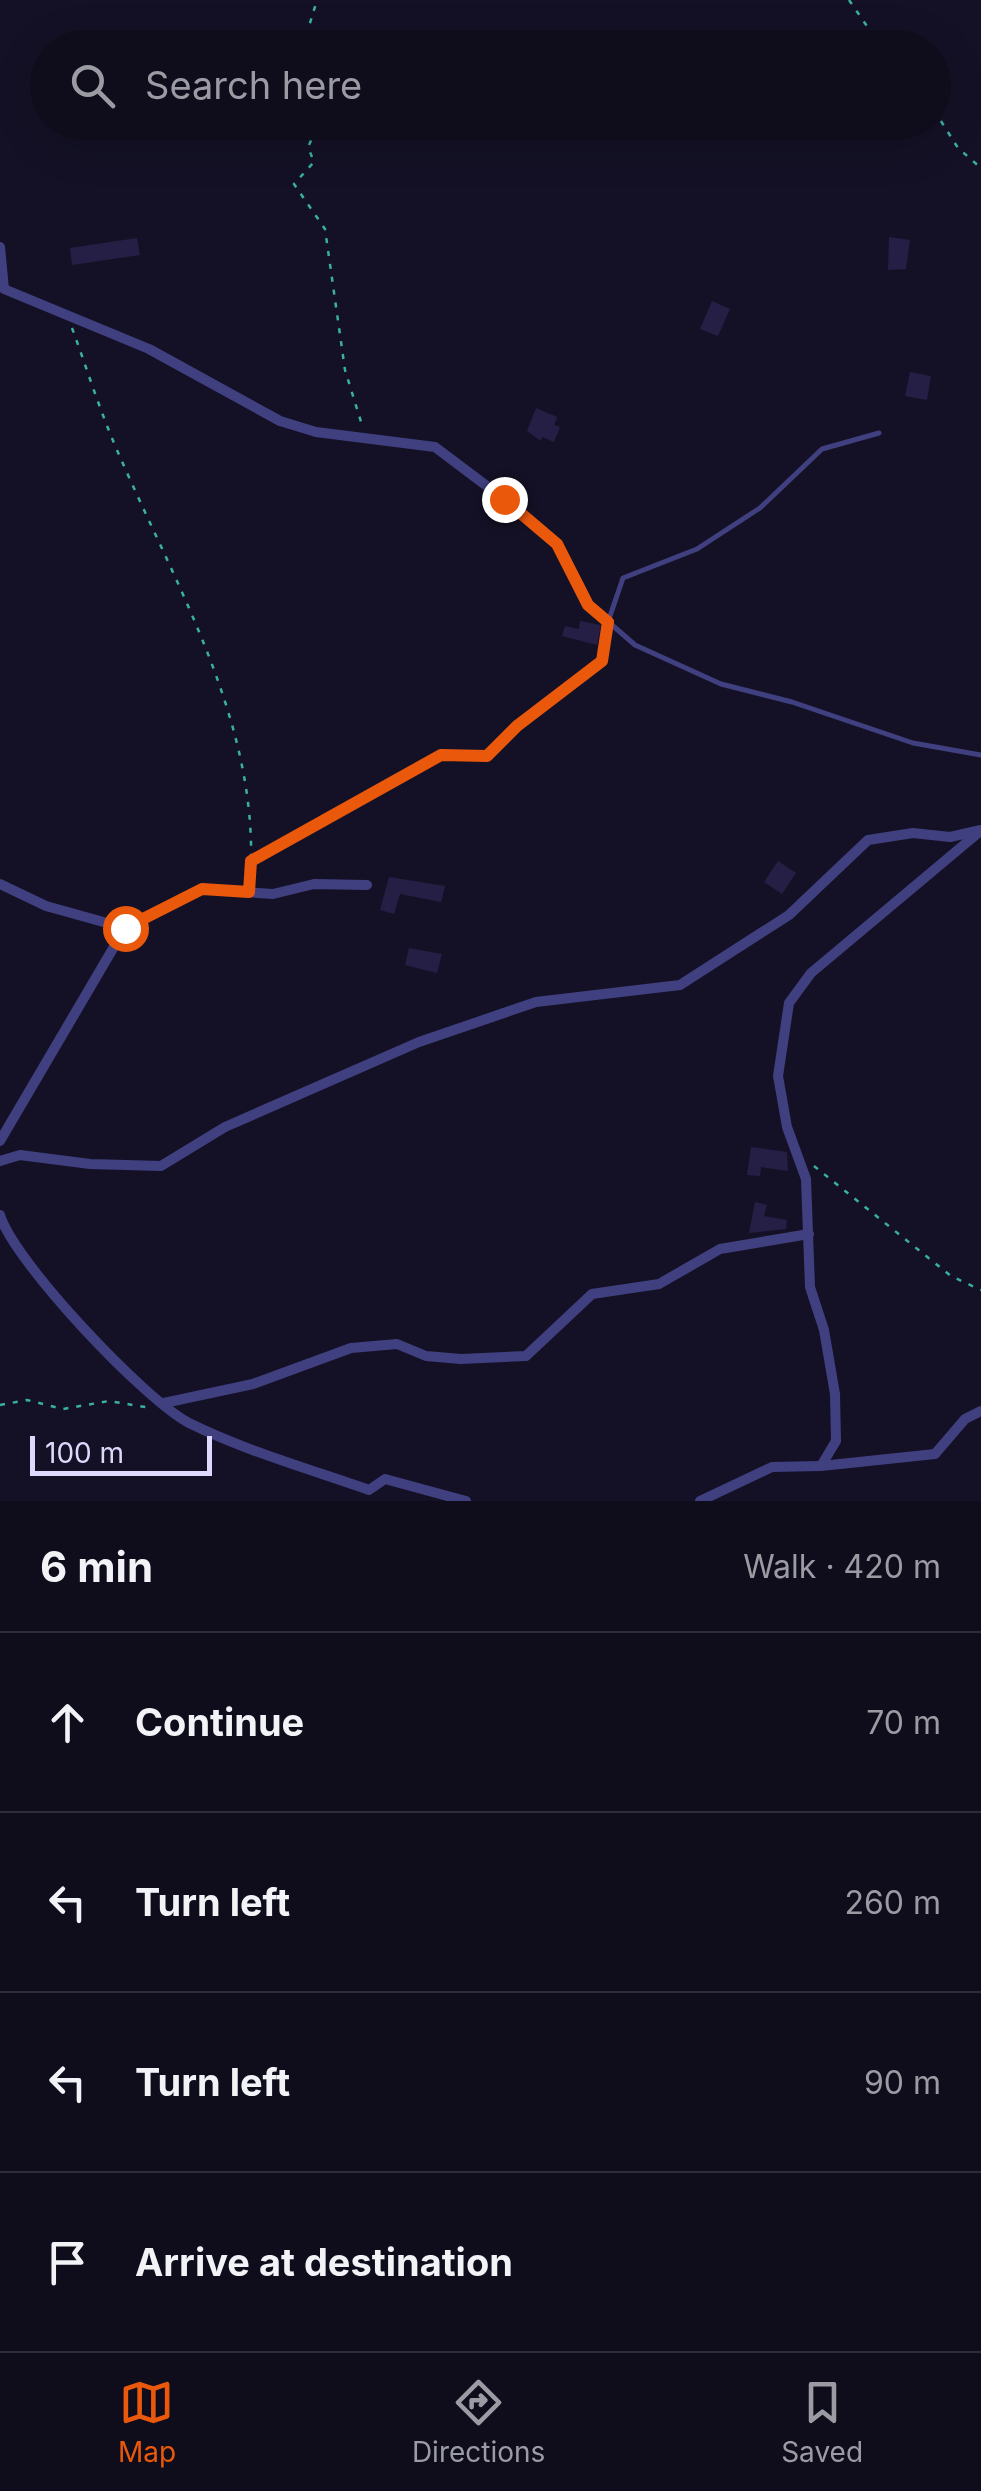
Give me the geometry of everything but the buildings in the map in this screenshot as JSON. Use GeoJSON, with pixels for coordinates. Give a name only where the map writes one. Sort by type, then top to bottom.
{"type":"FeatureCollection","features":[{"type":"Feature","properties":{"kind":"street"},"geometry":{"type":"LineString","coordinates":[[0,247],[4,290],[149,349],[280,421],[316,432],[435,447],[504,499]]}},
{"type":"Feature","properties":{"kind":"street"},"geometry":{"type":"LineString","coordinates":[[821,1466],[836,1441],[835,1394],[824,1330],[810,1287],[806,1179],[778,1076],[789,1003],[811,973],[980,831]]}},
{"type":"Feature","properties":{"kind":"street"},"geometry":{"type":"LineString","coordinates":[[0,1161],[20,1155],[90,1164],[161,1166],[224,1127],[419,1042],[536,1002],[680,985],[789,915],[868,840],[980,831]]}},
{"type":"Feature","properties":{"kind":"street"},"geometry":{"type":"LineString","coordinates":[[0,884],[46,906],[125,928]]}},
{"type":"Feature","properties":{"kind":"street"},"geometry":{"type":"LineString","coordinates":[[0,1141],[125,928],[202,889],[273,894],[314,884],[367,884]]}},
{"type":"Feature","properties":{"kind":"street"},"geometry":{"type":"LineString","coordinates":[[0,1214],[47,1288],[112,1358],[185,1421],[369,1490],[386,1479],[466,1501]]}},
{"type":"Feature","properties":{"kind":"street"},"geometry":{"type":"LineString","coordinates":[[164,1402],[253,1384],[351,1348],[397,1344],[426,1356],[526,1356],[592,1294],[659,1284],[720,1249],[809,1234]]}},
{"type":"Feature","properties":{"kind":"street"},"geometry":{"type":"LineString","coordinates":[[700,1501],[772,1467],[935,1454],[965,1419],[981,1411]]}},
{"type":"Feature","properties":{"kind":"lane"},"geometry":{"type":"LineString","coordinates":[[608,622],[623,578],[697,550],[760,508],[822,448],[880,433]]}},
{"type":"Feature","properties":{"kind":"lane"},"geometry":{"type":"LineString","coordinates":[[504,499],[557,544],[588,605],[636,645],[721,684],[792,702],[913,743],[981,755]]}},
{"type":"Feature","properties":{"kind":"path"},"geometry":{"type":"LineString","coordinates":[[308,30],[317,0]]}},
{"type":"Feature","properties":{"kind":"path"},"geometry":{"type":"LineString","coordinates":[[849,0],[870,30]]}},
{"type":"Feature","properties":{"kind":"path"},"geometry":{"type":"LineString","coordinates":[[951,137],[981,168]]}},
{"type":"Feature","properties":{"kind":"path"},"geometry":{"type":"LineString","coordinates":[[311,140],[308,147],[314,162],[294,184],[325,229],[344,370],[366,436]]}},
{"type":"Feature","properties":{"kind":"path"},"geometry":{"type":"LineString","coordinates":[[68,317],[113,441],[206,648],[250,800],[249,892]]}},
{"type":"Feature","properties":{"kind":"path"},"geometry":{"type":"LineString","coordinates":[[251,861],[441,755],[487,756],[517,726],[602,661],[608,622]]}},
{"type":"Feature","properties":{"kind":"path"},"geometry":{"type":"LineString","coordinates":[[796,1152],[951,1276],[981,1290]]}},
{"type":"Feature","properties":{"kind":"path"},"geometry":{"type":"LineString","coordinates":[[0,1405],[27,1400],[63,1409],[109,1402],[149,1408],[185,1421]]}},
{"type":"Feature","properties":{"kind":"route"},"geometry":{"type":"LineString","coordinates":[[125,928],[202,889],[249,892],[251,861],[274,845],[308,831],[441,755],[487,756],[517,726],[602,661],[608,622],[588,605],[557,544],[504,499]]}}]}
